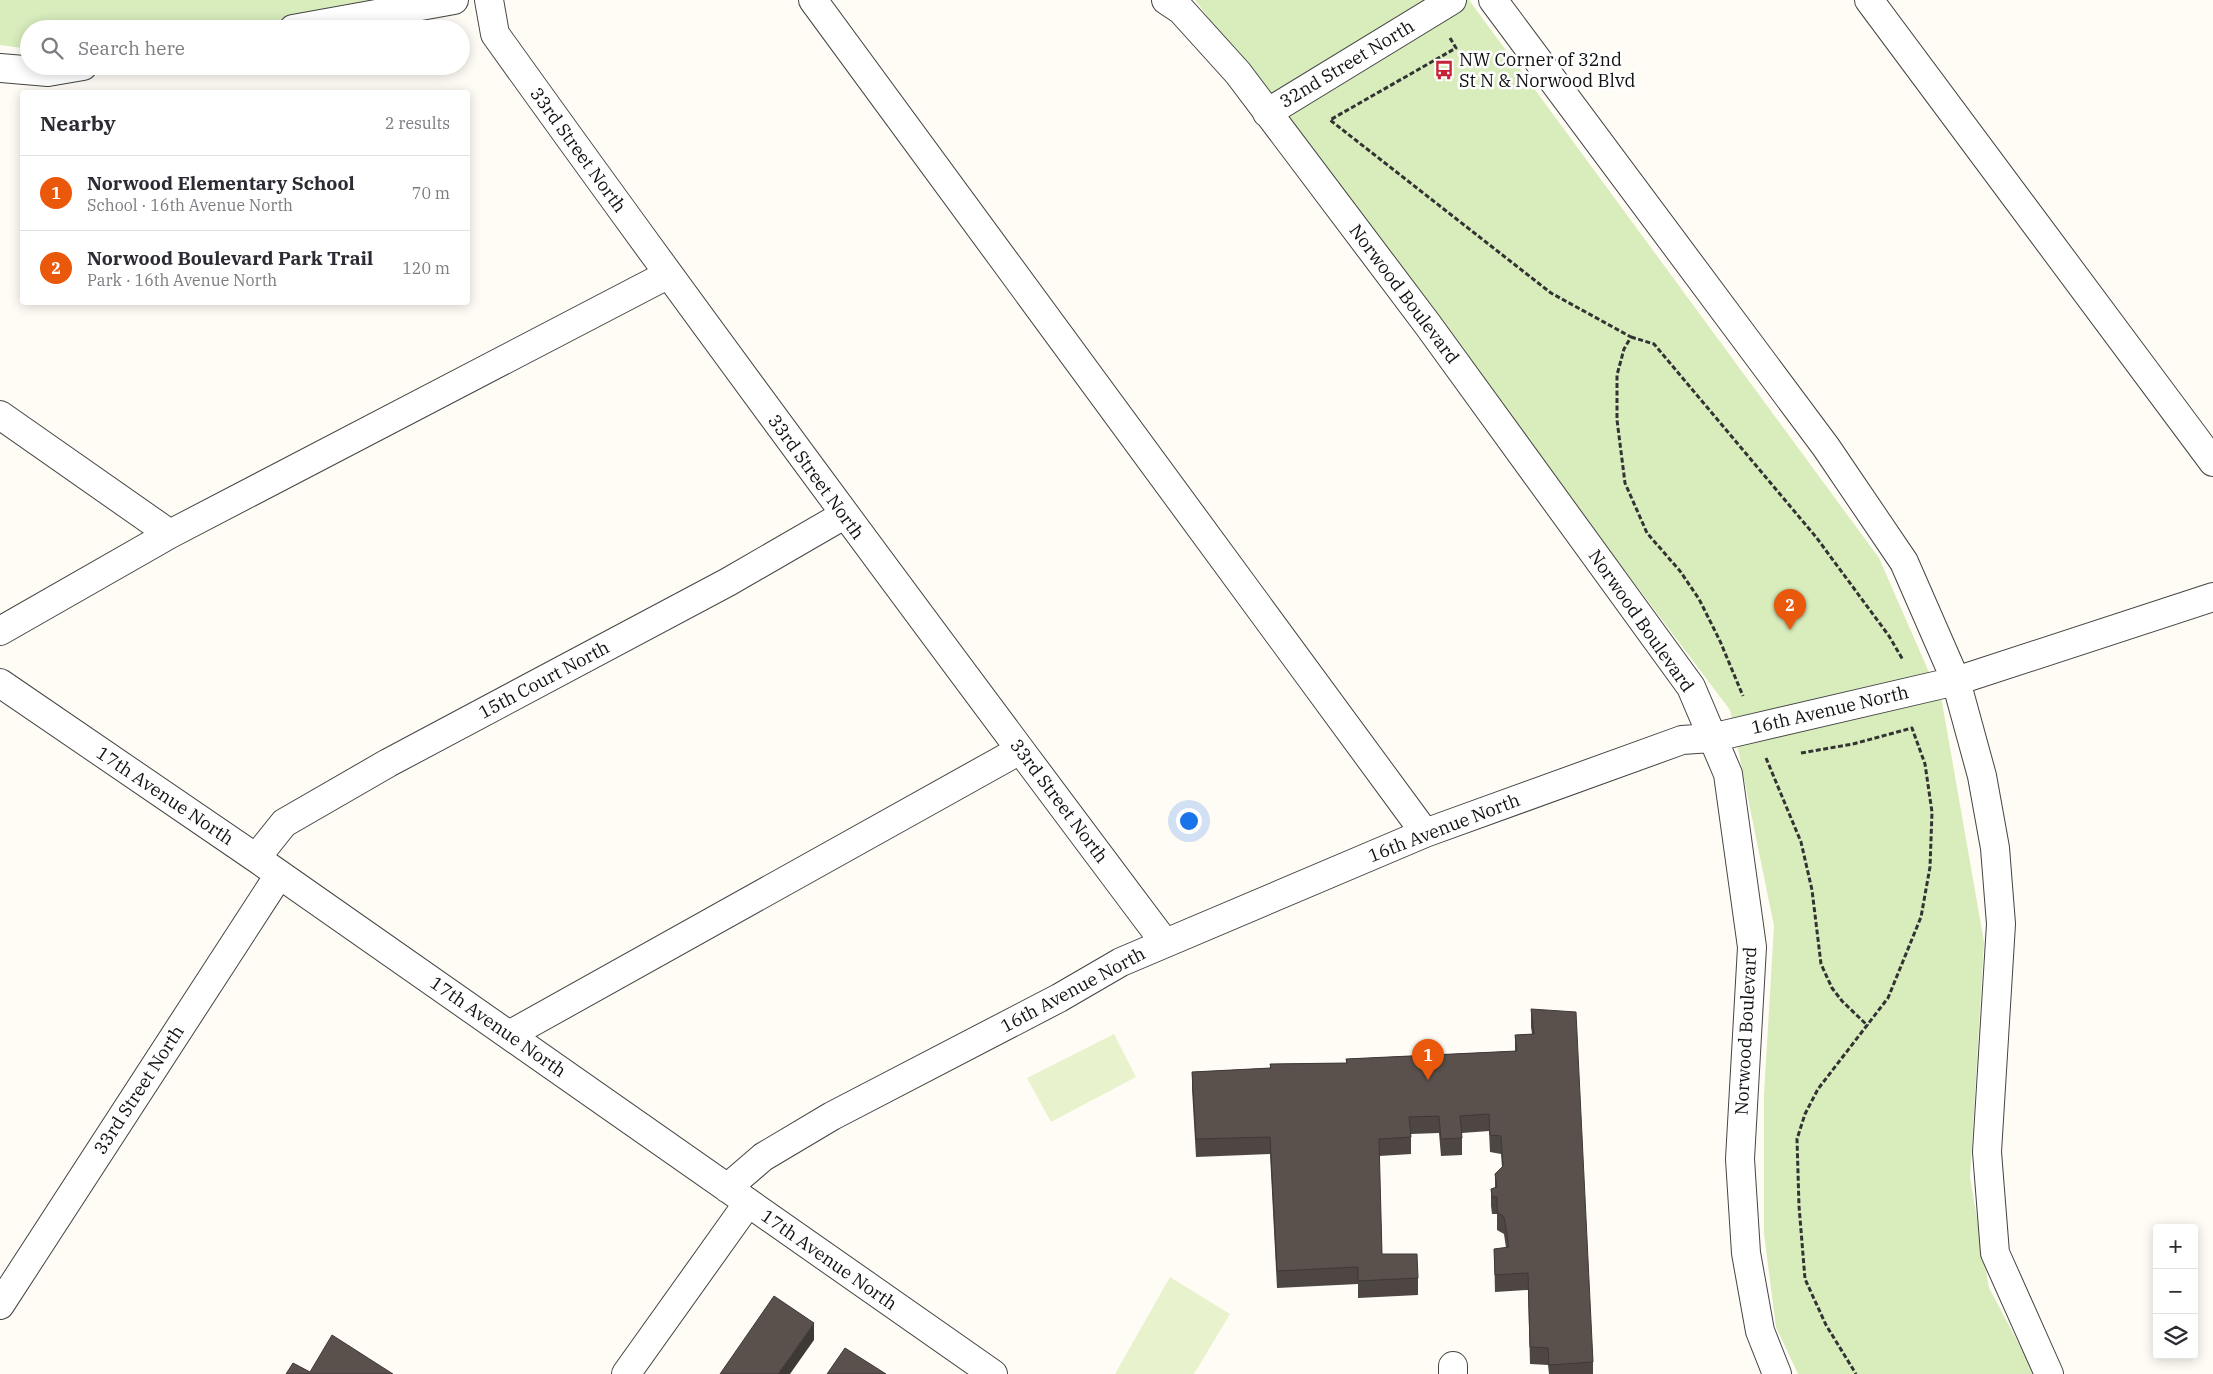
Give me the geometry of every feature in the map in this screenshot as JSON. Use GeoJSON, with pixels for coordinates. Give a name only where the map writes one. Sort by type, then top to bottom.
{"type":"FeatureCollection","features":[{"type":"Feature","properties":{"kind":"street"},"geometry":{"type":"LineString","coordinates":[[342,20],[454,0]]}},
{"type":"Feature","properties":{"kind":"street","name":"33rd Street North"},"geometry":{"type":"LineString","coordinates":[[489,0],[495,34],[667,275],[844,515],[1165,943]]}},
{"type":"Feature","properties":{"kind":"street"},"geometry":{"type":"LineString","coordinates":[[813,0],[1425,833]]}},
{"type":"Feature","properties":{"kind":"street","name":"Norwood Boulevard"},"geometry":{"type":"LineString","coordinates":[[1166,0],[1181,10],[1238,73],[1428,325],[1691,687],[1711,738],[1728,774],[1752,947],[1740,1159],[1746,1253],[1760,1331],[1777,1374]]}},
{"type":"Feature","properties":{"kind":"street"},"geometry":{"type":"LineString","coordinates":[[1493,0],[1832,455],[1904,562],[1956,681],[1982,776],[1995,848],[2001,924],[1987,1152],[1995,1254],[2049,1374]]}},
{"type":"Feature","properties":{"kind":"street"},"geometry":{"type":"LineString","coordinates":[[1868,0],[2213,462]]}},
{"type":"Feature","properties":{"kind":"street","name":"32nd Street North"},"geometry":{"type":"LineString","coordinates":[[1267,113],[1441,6]]}},
{"type":"Feature","properties":{"kind":"street"},"geometry":{"type":"LineString","coordinates":[[0,68],[20,70]]}},
{"type":"Feature","properties":{"kind":"street"},"geometry":{"type":"LineString","coordinates":[[0,631],[170,534],[667,275]]}},
{"type":"Feature","properties":{"kind":"street"},"geometry":{"type":"LineString","coordinates":[[0,415],[170,534]]}},
{"type":"Feature","properties":{"kind":"street","name":"15th Court North"},"geometry":{"type":"LineString","coordinates":[[256,858],[284,823],[388,763],[728,582],[844,515]]}},
{"type":"Feature","properties":{"kind":"street","name":"16th Avenue North"},"geometry":{"type":"LineString","coordinates":[[626,1374],[763,1157],[832,1116],[1059,998],[1121,962],[1425,833],[1682,740],[1711,738],[1956,681],[2213,597]]}},
{"type":"Feature","properties":{"kind":"street","name":"17th Avenue North"},"geometry":{"type":"LineString","coordinates":[[0,683],[256,858],[993,1374]]}},
{"type":"Feature","properties":{"kind":"street"},"geometry":{"type":"LineString","coordinates":[[509,1035],[1020,750]]}},
{"type":"Feature","properties":{"kind":"street","name":"33rd Street North"},"geometry":{"type":"LineString","coordinates":[[0,1305],[279,875]]}},
{"type":"Feature","properties":{"kind":"path"},"geometry":{"type":"LineString","coordinates":[[1441,6],[1456,48],[1330,120],[1552,293],[1631,337],[1654,344],[1816,536],[1889,636],[1909,670],[1912,728],[1925,764],[1930,803],[1930,867],[1921,917],[1888,998],[1818,1090],[1804,1114],[1797,1140],[1799,1206],[1805,1279],[1826,1325],[1856,1374]]}},
{"type":"Feature","properties":{"kind":"path"},"geometry":{"type":"LineString","coordinates":[[1631,337],[1624,348],[1617,374],[1617,420],[1625,483],[1647,533],[1680,571],[1699,600],[1720,641],[1755,728]]}},
{"type":"Feature","properties":{"kind":"path"},"geometry":{"type":"LineString","coordinates":[[1799,753],[1853,744],[1912,728]]}},
{"type":"Feature","properties":{"kind":"path"},"geometry":{"type":"LineString","coordinates":[[1773,756],[1766,755],[1801,842],[1812,890],[1821,964],[1837,995],[1868,1026]]}},
{"type":"Feature","properties":{"kind":"green space"},"geometry":{"type":"Polygon","coordinates":[[[0,0],[429,0],[281,20],[20,20],[20,48],[0,45],[0,0]]]}},
{"type":"Feature","properties":{"kind":"green space"},"geometry":{"type":"Polygon","coordinates":[[[1195,0],[1469,0],[1879,558],[1942,702],[1984,942],[1970,1178],[1989,1288],[2035,1374],[1798,1374],[1776,1327],[1764,1234],[1764,1094],[1774,926],[1730,710],[1195,0]]]}},
{"type":"Feature","properties":{"kind":"green space"},"geometry":{"type":"Polygon","coordinates":[[[1114,1034],[1136,1077],[1051,1122],[1027,1078],[1114,1034]]]}},
{"type":"Feature","properties":{"kind":"green space"},"geometry":{"type":"Polygon","coordinates":[[[1170,1277],[1230,1314],[1194,1374],[1115,1374],[1170,1277]]]}},
{"type":"Feature","properties":{"kind":"building"},"geometry":{"type":"Polygon","coordinates":[[[1531,1009],[1576,1012],[1593,1362],[1549,1365],[1548,1348],[1530,1347],[1528,1273],[1495,1275],[1494,1249],[1509,1247],[1504,1217],[1497,1212],[1497,1197],[1492,1197],[1491,1189],[1497,1187],[1495,1174],[1503,1166],[1501,1136],[1490,1135],[1489,1114],[1460,1116],[1462,1138],[1441,1139],[1439,1116],[1409,1117],[1411,1137],[1379,1139],[1382,1254],[1417,1254],[1418,1278],[1358,1281],[1358,1267],[1277,1271],[1270,1137],[1196,1139],[1192,1072],[1271,1068],[1270,1064],[1347,1063],[1346,1059],[1517,1051],[1515,1035],[1534,1034],[1531,1009]]]}},
{"type":"Feature","properties":{"kind":"building"},"geometry":{"type":"Polygon","coordinates":[[[774,1296],[814,1323],[778,1374],[720,1374],[774,1296]]]}},
{"type":"Feature","properties":{"kind":"building"},"geometry":{"type":"Polygon","coordinates":[[[332,1335],[393,1374],[286,1374],[293,1363],[310,1372],[332,1335]]]}},
{"type":"Feature","properties":{"kind":"building"},"geometry":{"type":"Polygon","coordinates":[[[845,1348],[886,1374],[827,1374],[845,1348]]]}},
{"type":"Feature","properties":{"kind":"place","name":"NW Corner of 32nd St N & Norwood Blvd"},"geometry":{"type":"Point","coordinates":[1444,70]}},
{"type":"Feature","properties":{"kind":"place","name":"Norwood Boulevard Park Trail"},"geometry":{"type":"Point","coordinates":[1790,630]}},
{"type":"Feature","properties":{"kind":"place","name":"Norwood Elementary School"},"geometry":{"type":"Point","coordinates":[1428,1080]}}]}
